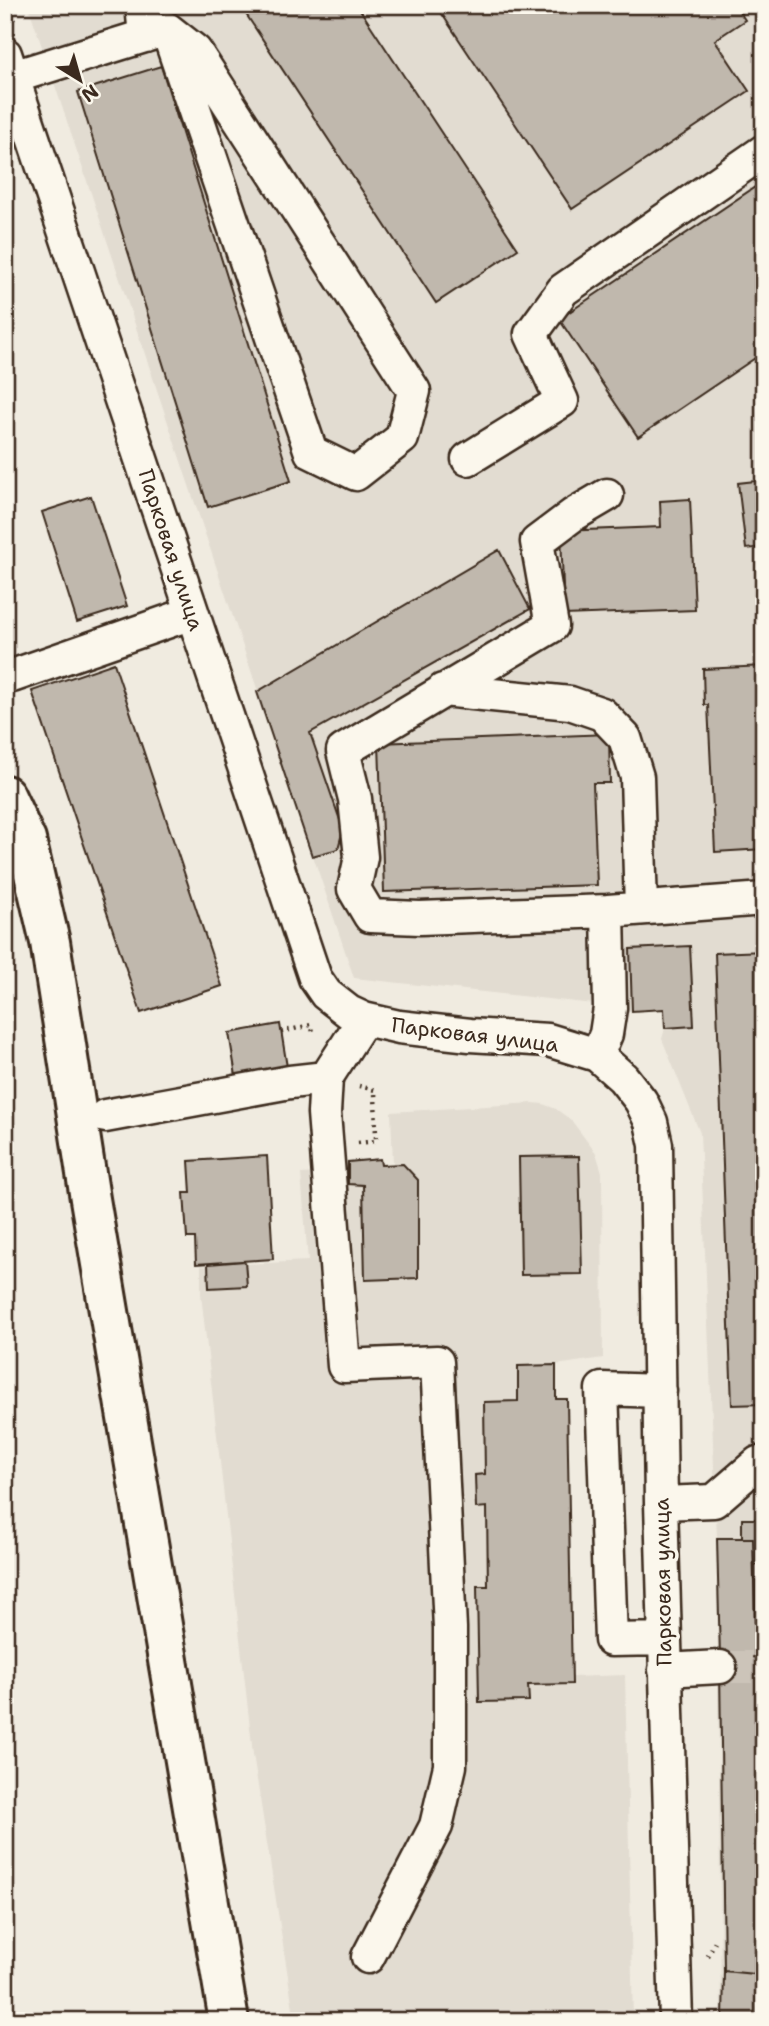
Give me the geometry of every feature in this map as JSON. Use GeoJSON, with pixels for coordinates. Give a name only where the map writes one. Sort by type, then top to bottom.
{"type":"FeatureCollection","features":[{"type":"Feature","properties":{"kind":"main road"},"geometry":{"type":"LineString","coordinates":[[5,795],[26,840],[50,943],[90,1199],[229,2021]]}},
{"type":"Feature","properties":{"kind":"street"},"geometry":{"type":"LineString","coordinates":[[9,66],[151,23],[195,51],[414,391],[402,438],[356,474],[311,452],[151,23]]}},
{"type":"Feature","properties":{"kind":"street","name":"Парковая улица"},"geometry":{"type":"LineString","coordinates":[[9,66],[315,978],[335,1002],[364,1019],[398,1027],[548,1040],[597,1055],[623,1078],[641,1101],[651,1122],[656,1145],[661,1503],[676,2021]]}},
{"type":"Feature","properties":{"kind":"street"},"geometry":{"type":"LineString","coordinates":[[468,459],[562,401],[531,334],[563,289],[764,151]]}},
{"type":"Feature","properties":{"kind":"street"},"geometry":{"type":"LineString","coordinates":[[607,495],[573,515],[537,542],[552,626],[343,751],[355,799],[361,857],[354,889],[370,916],[420,918],[608,911],[764,898]]}},
{"type":"Feature","properties":{"kind":"street"},"geometry":{"type":"LineString","coordinates":[[12,676],[192,613]]}},
{"type":"Feature","properties":{"kind":"street"},"geometry":{"type":"LineString","coordinates":[[443,690],[570,703],[602,714],[625,738],[637,777],[641,908]]}},
{"type":"Feature","properties":{"kind":"street"},"geometry":{"type":"LineString","coordinates":[[597,1055],[606,1034],[610,1008],[608,911]]}},
{"type":"Feature","properties":{"kind":"street"},"geometry":{"type":"LineString","coordinates":[[364,1019],[327,1078],[324,1113],[344,1366],[437,1362],[450,1628],[450,1766],[436,1826],[369,1957]]}},
{"type":"Feature","properties":{"kind":"street"},"geometry":{"type":"LineString","coordinates":[[105,1116],[290,1082],[327,1078]]}},
{"type":"Feature","properties":{"kind":"street"},"geometry":{"type":"LineString","coordinates":[[660,1391],[602,1390],[611,1640],[665,1639]]}},
{"type":"Feature","properties":{"kind":"street"},"geometry":{"type":"LineString","coordinates":[[661,1503],[714,1501],[758,1463],[764,1463]]}},
{"type":"Feature","properties":{"kind":"street"},"geometry":{"type":"LineString","coordinates":[[665,1670],[720,1668]]}},
{"type":"Feature","properties":{"kind":"path"},"geometry":{"type":"LineString","coordinates":[[327,1146],[376,1141],[375,1090]]}},
{"type":"Feature","properties":{"kind":"shaded area"},"geometry":{"type":"Polygon","coordinates":[[[28,5],[764,5],[764,2021],[721,2021],[717,1538],[700,1133],[662,1039],[665,1028],[664,1010],[632,1011],[594,1004],[354,978],[28,5]]]}},
{"type":"Feature","properties":{"kind":"shaded area"},"geometry":{"type":"Polygon","coordinates":[[[533,1103],[556,1109],[571,1120],[596,1153],[602,1172],[603,1358],[556,1365],[556,1398],[567,1399],[572,1677],[625,1675],[633,2021],[295,2021],[253,1754],[201,1294],[201,1266],[308,1261],[301,1174],[347,1171],[348,1162],[380,1159],[381,1165],[393,1164],[391,1112],[533,1103]]]}},
{"type":"Feature","properties":{"kind":"building"},"geometry":{"type":"Polygon","coordinates":[[[240,5],[357,5],[518,249],[436,303],[240,5]]]}},
{"type":"Feature","properties":{"kind":"building"},"geometry":{"type":"Polygon","coordinates":[[[436,5],[735,5],[745,20],[715,40],[749,91],[572,209],[436,5]]]}},
{"type":"Feature","properties":{"kind":"building"},"geometry":{"type":"Polygon","coordinates":[[[161,66],[291,481],[208,507],[78,92],[161,66]]]}},
{"type":"Feature","properties":{"kind":"building"},"geometry":{"type":"Polygon","coordinates":[[[764,181],[764,352],[638,437],[559,319],[764,181]]]}},
{"type":"Feature","properties":{"kind":"building"},"geometry":{"type":"Polygon","coordinates":[[[764,480],[764,547],[746,549],[738,483],[764,480]]]}},
{"type":"Feature","properties":{"kind":"building"},"geometry":{"type":"Polygon","coordinates":[[[91,496],[127,606],[77,622],[42,512],[91,496]]]}},
{"type":"Feature","properties":{"kind":"building"},"geometry":{"type":"Polygon","coordinates":[[[690,499],[695,610],[564,615],[561,531],[661,527],[660,501],[690,499]]]}},
{"type":"Feature","properties":{"kind":"building"},"geometry":{"type":"Polygon","coordinates":[[[499,550],[530,609],[310,733],[343,829],[338,849],[312,856],[257,692],[499,550]]]}},
{"type":"Feature","properties":{"kind":"building"},"geometry":{"type":"Polygon","coordinates":[[[114,663],[222,986],[141,1013],[32,691],[114,663]]]}},
{"type":"Feature","properties":{"kind":"building"},"geometry":{"type":"Polygon","coordinates":[[[764,666],[764,849],[715,852],[708,705],[704,705],[703,669],[764,666]]]}},
{"type":"Feature","properties":{"kind":"building"},"geometry":{"type":"Polygon","coordinates":[[[609,734],[610,783],[593,783],[597,885],[384,892],[379,743],[609,734]]]}},
{"type":"Feature","properties":{"kind":"building"},"geometry":{"type":"Polygon","coordinates":[[[690,946],[694,1026],[665,1028],[664,1009],[632,1011],[630,949],[690,946]]]}},
{"type":"Feature","properties":{"kind":"building"},"geometry":{"type":"Polygon","coordinates":[[[764,951],[764,1404],[732,1405],[715,953],[764,951]]]}},
{"type":"Feature","properties":{"kind":"building"},"geometry":{"type":"Polygon","coordinates":[[[280,1024],[287,1067],[236,1076],[229,1033],[280,1024]]]}},
{"type":"Feature","properties":{"kind":"building"},"geometry":{"type":"Polygon","coordinates":[[[267,1156],[273,1259],[196,1264],[195,1238],[187,1238],[184,1193],[191,1193],[189,1161],[267,1156]]]}},
{"type":"Feature","properties":{"kind":"building"},"geometry":{"type":"Polygon","coordinates":[[[579,1156],[582,1274],[521,1275],[519,1157],[579,1156]]]}},
{"type":"Feature","properties":{"kind":"building"},"geometry":{"type":"Polygon","coordinates":[[[380,1159],[381,1165],[403,1164],[418,1180],[418,1278],[365,1280],[363,1185],[348,1184],[348,1162],[380,1159]]]}},
{"type":"Feature","properties":{"kind":"building"},"geometry":{"type":"Polygon","coordinates":[[[245,1261],[247,1286],[209,1288],[208,1264],[245,1261]]]}},
{"type":"Feature","properties":{"kind":"building"},"geometry":{"type":"Polygon","coordinates":[[[556,1365],[556,1399],[567,1399],[572,1684],[528,1685],[529,1701],[479,1702],[477,1586],[488,1586],[487,1507],[476,1508],[475,1475],[485,1474],[484,1402],[518,1401],[518,1366],[556,1365]]]}},
{"type":"Feature","properties":{"kind":"building"},"geometry":{"type":"Polygon","coordinates":[[[742,1519],[764,1519],[764,1565],[754,1565],[753,1538],[742,1538],[742,1519]]]}},
{"type":"Feature","properties":{"kind":"building"},"geometry":{"type":"Polygon","coordinates":[[[717,1538],[753,1538],[755,1622],[760,1622],[761,1657],[720,1658],[717,1538]]]}},
{"type":"Feature","properties":{"kind":"building"},"geometry":{"type":"Polygon","coordinates":[[[754,1565],[764,1565],[764,1657],[761,1657],[760,1622],[755,1622],[754,1565]]]}},
{"type":"Feature","properties":{"kind":"building"},"geometry":{"type":"Polygon","coordinates":[[[764,1657],[764,1975],[724,1971],[720,1658],[764,1657]]]}},
{"type":"Feature","properties":{"kind":"building"},"geometry":{"type":"Polygon","coordinates":[[[724,1971],[764,1975],[764,2021],[723,2021],[724,1971]]]}},
{"type":"Feature","properties":{"kind":"tunnel"},"geometry":{"type":"LineString","coordinates":[[720,1667],[764,1667]]}}]}
